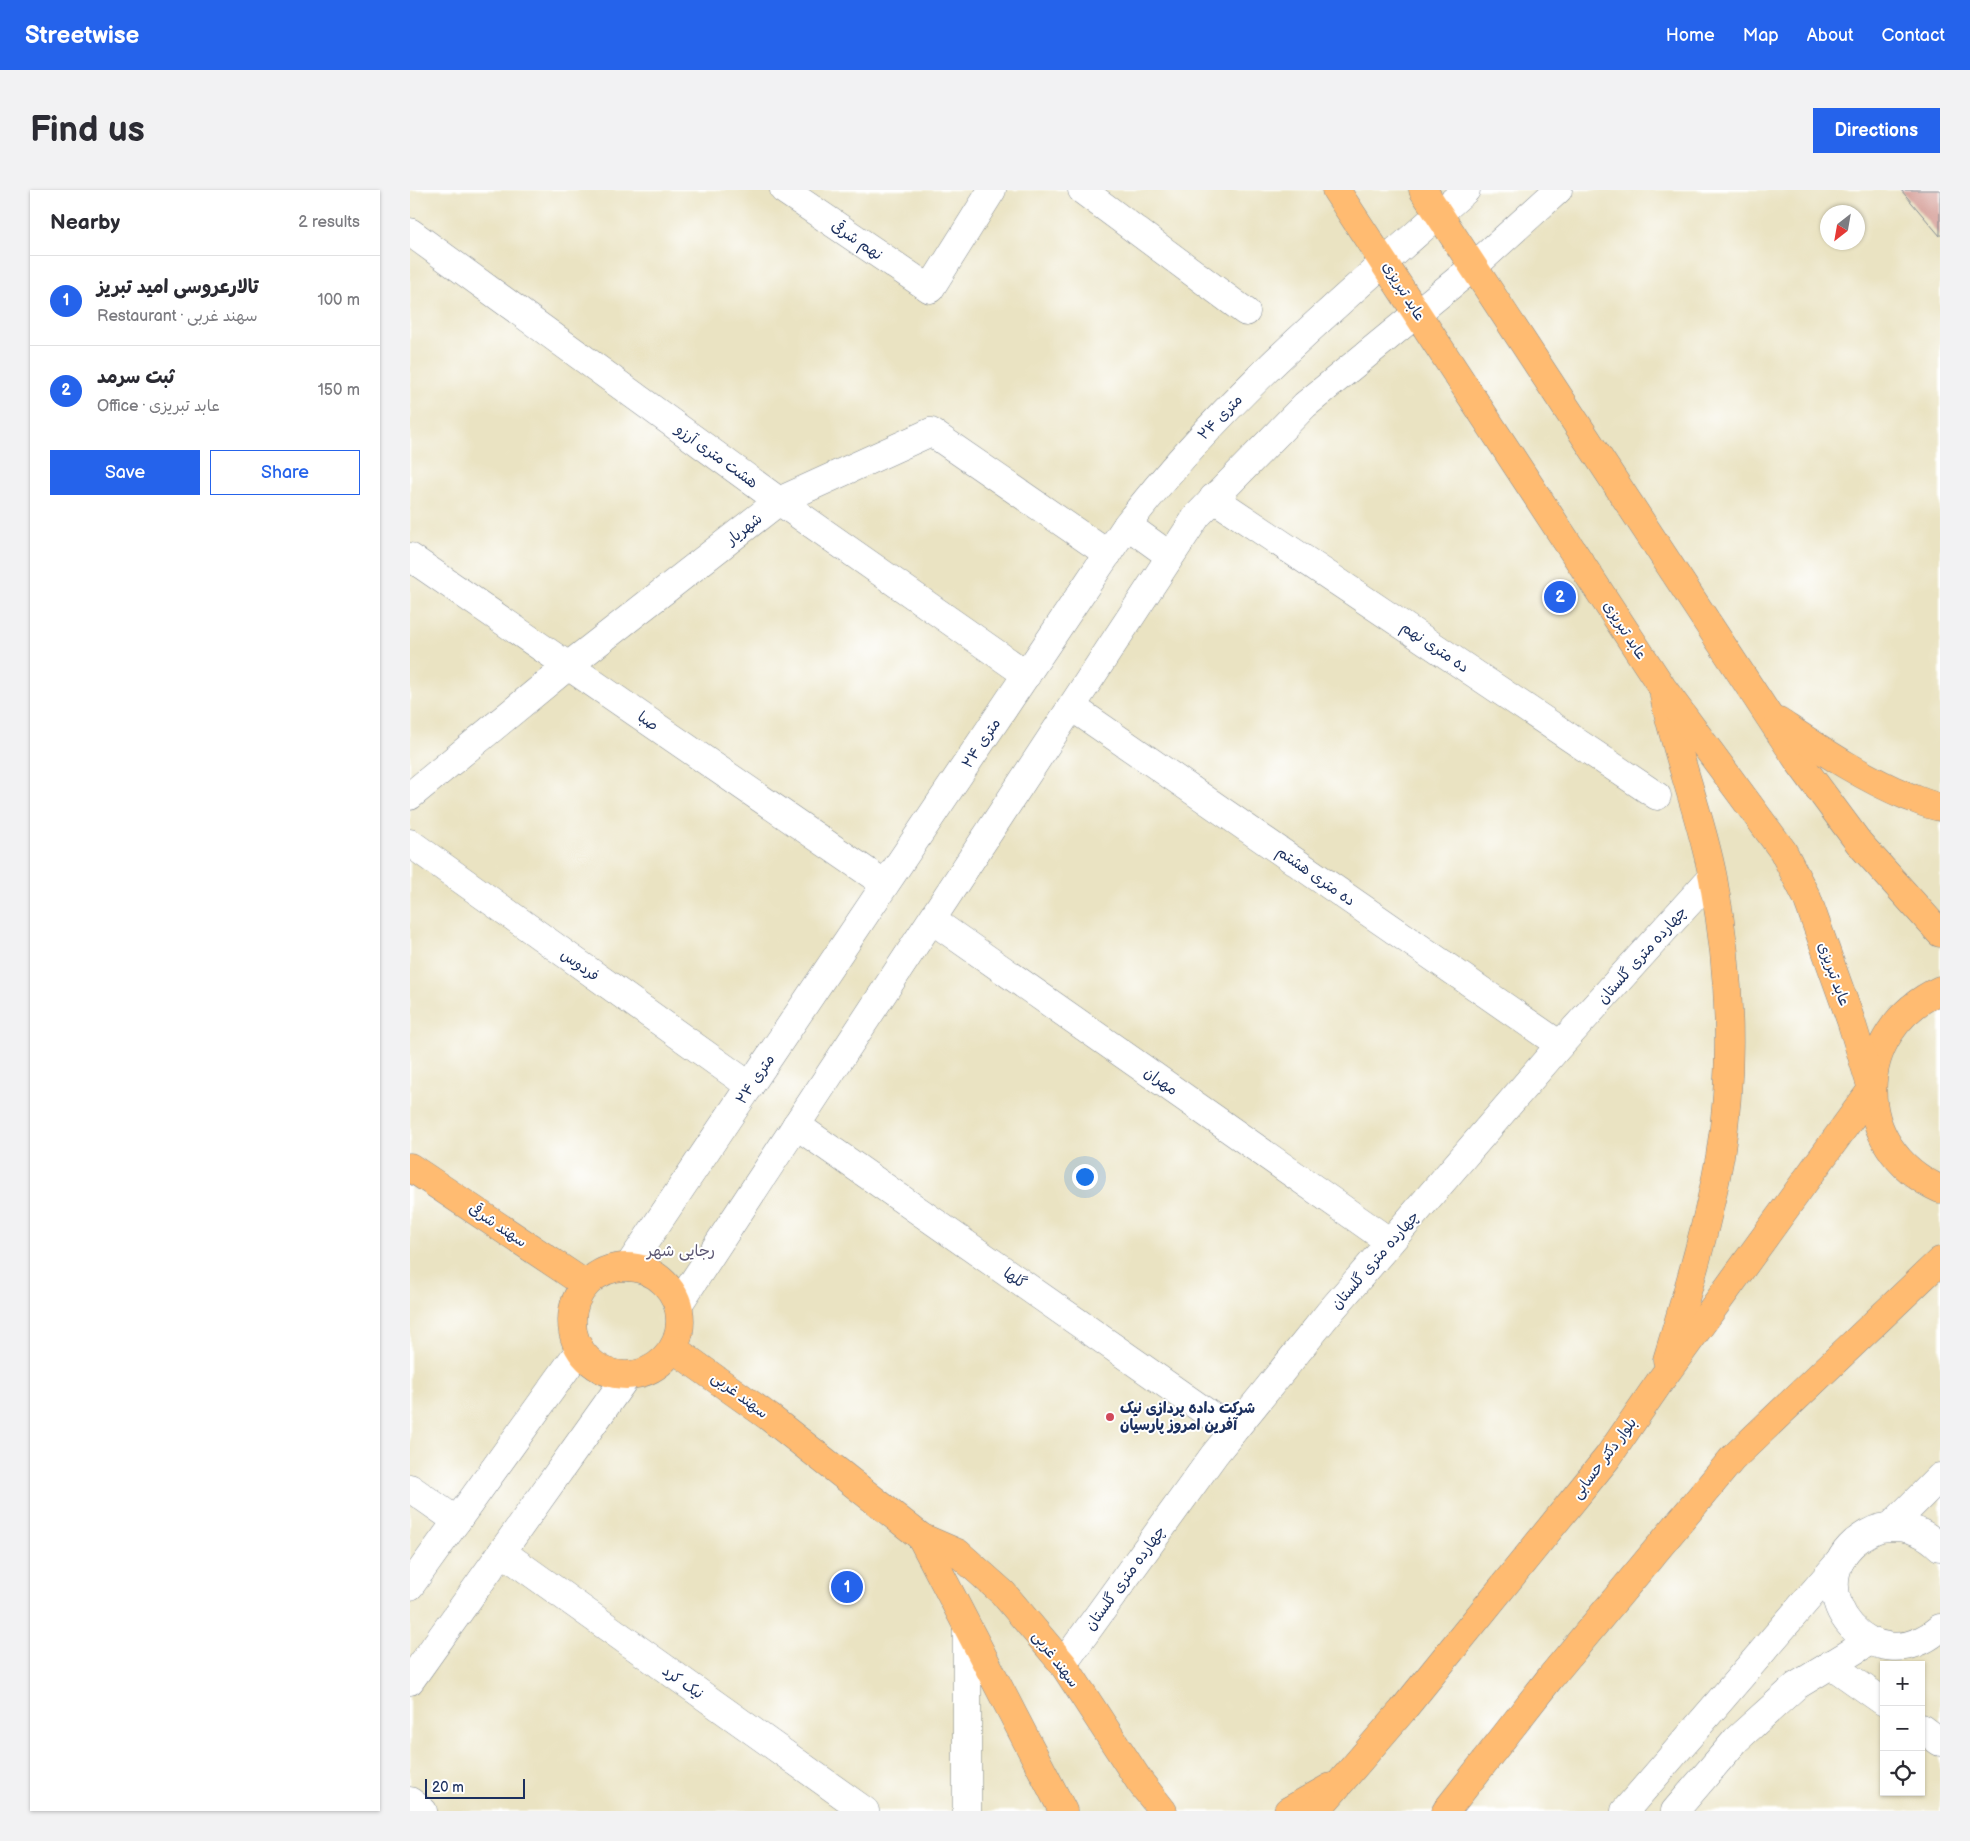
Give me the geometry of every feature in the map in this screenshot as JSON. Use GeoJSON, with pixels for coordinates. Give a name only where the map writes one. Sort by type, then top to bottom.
{"type":"FeatureCollection","features":[{"type":"Feature","properties":{"kind":"main road","name":"عابد تبریزی"},"geometry":{"type":"LineString","coordinates":[[1336,190],[1385,261],[1662,687],[1783,852],[1807,898],[1851,1021],[1872,1089]]}},
{"type":"Feature","properties":{"kind":"main road"},"geometry":{"type":"LineString","coordinates":[[1422,190],[1799,762],[1859,843],[1940,933]]}},
{"type":"Feature","properties":{"kind":"main road"},"geometry":{"type":"LineString","coordinates":[[1661,1380],[1704,1233],[1720,1155],[1729,1076],[1727,966],[1712,877],[1706,846],[1674,740],[1662,687]]}},
{"type":"Feature","properties":{"kind":"main road"},"geometry":{"type":"LineString","coordinates":[[1768,714],[1857,772],[1895,791],[1932,806],[1940,807]]}},
{"type":"Feature","properties":{"kind":"main road"},"geometry":{"type":"LineString","coordinates":[[1940,990],[1920,999],[1894,1023],[1878,1054],[1872,1089],[1878,1124],[1894,1155],[1920,1180],[1940,1189]]}},
{"type":"Feature","properties":{"kind":"main road","name":"بلوار دکتر حسابی"},"geometry":{"type":"LineString","coordinates":[[1316,1811],[1345,1779],[1608,1457],[1661,1380],[1872,1089]]}},
{"type":"Feature","properties":{"kind":"main road","name":"سهند شرقی"},"geometry":{"type":"LineString","coordinates":[[410,1167],[585,1284]]}},
{"type":"Feature","properties":{"kind":"main road"},"geometry":{"type":"LineString","coordinates":[[1446,1811],[1550,1678],[1732,1459],[1940,1261]]}},
{"type":"Feature","properties":{"kind":"main road"},"geometry":{"type":"LineString","coordinates":[[628,1267],[649,1272],[666,1284],[678,1305],[681,1325],[674,1348],[654,1369],[627,1376],[615,1376],[596,1367],[579,1351],[571,1325],[571,1314],[577,1296],[585,1284],[610,1269],[628,1267]]}},
{"type":"Feature","properties":{"kind":"main road","name":"سهند غربی"},"geometry":{"type":"LineString","coordinates":[[674,1348],[769,1416],[921,1538],[958,1553],[1003,1593],[1063,1664],[1140,1782],[1164,1811]]}},
{"type":"Feature","properties":{"kind":"main road","name":"سهند غربی"},"geometry":{"type":"LineString","coordinates":[[921,1538],[1063,1811]]}},
{"type":"Feature","properties":{"kind":"main road"},"geometry":{"type":"LineString","coordinates":[[1288,1811],[1345,1779]]}},
{"type":"Feature","properties":{"kind":"main road"},"geometry":{"type":"LineString","coordinates":[[1140,1782],[1183,1811]]}},
{"type":"Feature","properties":{"kind":"street","name":"نهم شرقی"},"geometry":{"type":"LineString","coordinates":[[784,190],[930,289],[992,190]]}},
{"type":"Feature","properties":{"kind":"street"},"geometry":{"type":"LineString","coordinates":[[1082,190],[1246,312]]}},
{"type":"Feature","properties":{"kind":"street"},"geometry":{"type":"LineString","coordinates":[[1439,214],[1466,190]]}},
{"type":"Feature","properties":{"kind":"street"},"geometry":{"type":"LineString","coordinates":[[678,1305],[1197,516],[1305,406],[1472,268],[1558,190]]}},
{"type":"Feature","properties":{"kind":"street","name":"۲۴ متری"},"geometry":{"type":"LineString","coordinates":[[628,1267],[1127,525],[1161,480],[1217,419],[1385,261],[1439,214]]}},
{"type":"Feature","properties":{"kind":"street","name":"هشت متری آرزو"},"geometry":{"type":"LineString","coordinates":[[410,232],[779,501],[1027,675]]}},
{"type":"Feature","properties":{"kind":"street","name":"شهریار"},"geometry":{"type":"LineString","coordinates":[[410,796],[568,666],[779,501],[931,432],[1108,554]]}},
{"type":"Feature","properties":{"kind":"street","name":"ده متری نهم"},"geometry":{"type":"LineString","coordinates":[[1214,498],[1657,796]]}},
{"type":"Feature","properties":{"kind":"street"},"geometry":{"type":"LineString","coordinates":[[1127,525],[1170,556]]}},
{"type":"Feature","properties":{"kind":"street","name":"صبا"},"geometry":{"type":"LineString","coordinates":[[410,557],[886,884]]}},
{"type":"Feature","properties":{"kind":"street","name":"ده متری هشتم"},"geometry":{"type":"LineString","coordinates":[[1072,707],[1560,1045]]}},
{"type":"Feature","properties":{"kind":"street","name":"فردوس"},"geometry":{"type":"LineString","coordinates":[[410,843],[750,1086]]}},
{"type":"Feature","properties":{"kind":"street","name":"چهارده متری گلستان"},"geometry":{"type":"LineString","coordinates":[[1063,1664],[1233,1431],[1390,1242],[1560,1045],[1712,877]]}},
{"type":"Feature","properties":{"kind":"street","name":"مهران"},"geometry":{"type":"LineString","coordinates":[[932,920],[1390,1242]]}},
{"type":"Feature","properties":{"kind":"street","name":"گلها"},"geometry":{"type":"LineString","coordinates":[[796,1125],[1233,1431]]}},
{"type":"Feature","properties":{"kind":"street"},"geometry":{"type":"LineString","coordinates":[[410,1586],[579,1351]]}},
{"type":"Feature","properties":{"kind":"street"},"geometry":{"type":"LineString","coordinates":[[410,1681],[627,1376]]}},
{"type":"Feature","properties":{"kind":"street"},"geometry":{"type":"LineString","coordinates":[[1892,1526],[1940,1477]]}},
{"type":"Feature","properties":{"kind":"street"},"geometry":{"type":"LineString","coordinates":[[410,1488],[457,1521]]}},
{"type":"Feature","properties":{"kind":"street"},"geometry":{"type":"LineString","coordinates":[[1625,1811],[1841,1560],[1850,1547],[1862,1536],[1876,1529],[1892,1526],[1912,1528],[1931,1538],[1940,1547]]}},
{"type":"Feature","properties":{"kind":"street","name":"نیک کرد"},"geometry":{"type":"LineString","coordinates":[[502,1552],[865,1811]]}},
{"type":"Feature","properties":{"kind":"street"},"geometry":{"type":"LineString","coordinates":[[1841,1560],[1836,1578],[1836,1597],[1842,1615],[1854,1630],[1870,1641],[1884,1646],[1900,1647],[1916,1644],[1930,1637],[1940,1628]]}},
{"type":"Feature","properties":{"kind":"street"},"geometry":{"type":"LineString","coordinates":[[967,1627],[967,1811]]}},
{"type":"Feature","properties":{"kind":"street"},"geometry":{"type":"LineString","coordinates":[[1675,1811],[1736,1740],[1796,1686],[1870,1641]]}},
{"type":"Feature","properties":{"kind":"street"},"geometry":{"type":"LineString","coordinates":[[1830,1664],[1880,1699]]}},
{"type":"Feature","properties":{"kind":"street"},"geometry":{"type":"LineString","coordinates":[[1925,1731],[1940,1742]]}},
{"type":"Feature","properties":{"kind":"street"},"geometry":{"type":"LineString","coordinates":[[410,1801],[423,1811]]}},
{"type":"Feature","properties":{"kind":"building"},"geometry":{"type":"Polygon","coordinates":[[[1901,190],[1940,190],[1940,236],[1901,190]]]}},
{"type":"Feature","properties":{"kind":"place","name":"ثبت سرمد"},"geometry":{"type":"Point","coordinates":[1560,597]}},
{"type":"Feature","properties":{"kind":"place","name":"شرکت داده پردازی نیک آفرین امروز پارسیان"},"geometry":{"type":"Point","coordinates":[1110,1417]}},
{"type":"Feature","properties":{"kind":"place","name":"تالارعروسی امید تبریز"},"geometry":{"type":"Point","coordinates":[847,1587]}},
{"type":"Feature","properties":{"kind":"district","name":"رجایی شهر"},"geometry":{"type":"Point","coordinates":[681,1250]}}]}
